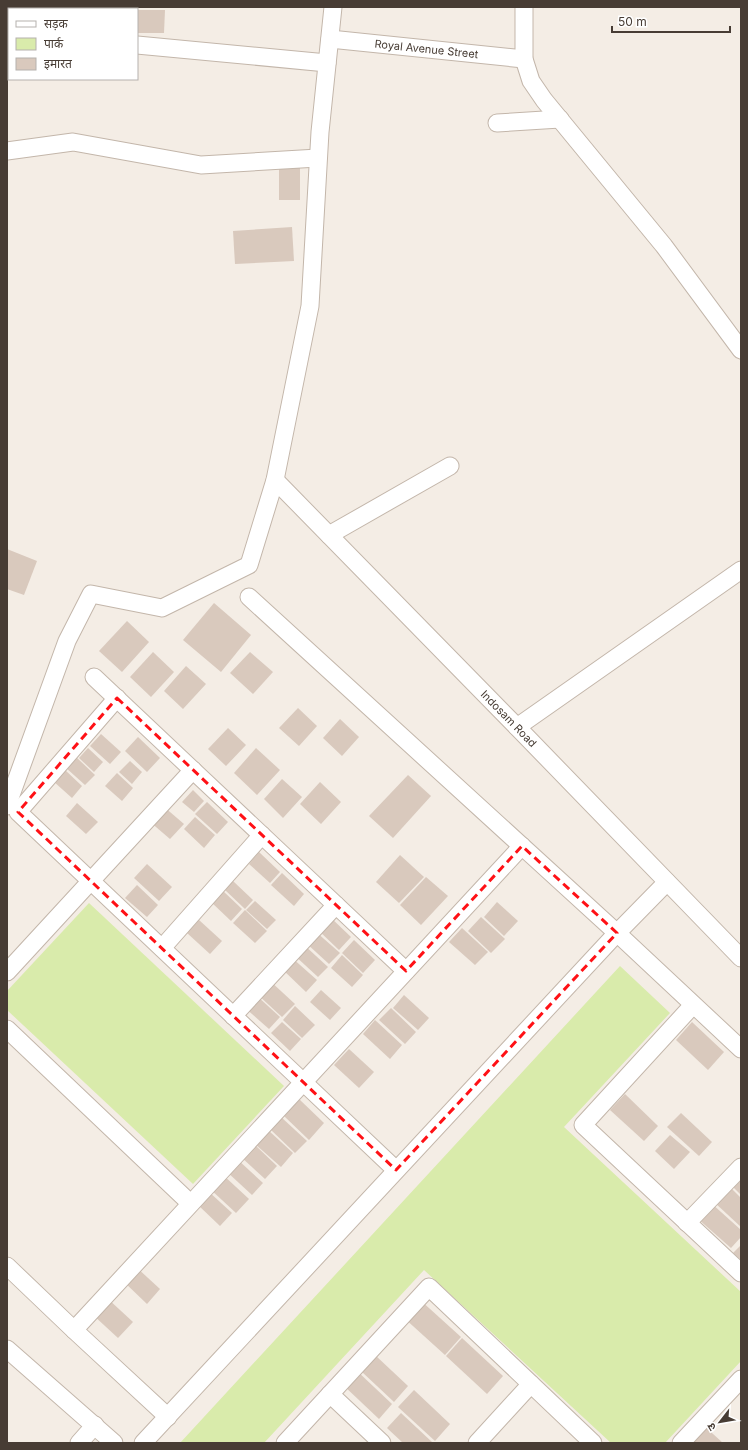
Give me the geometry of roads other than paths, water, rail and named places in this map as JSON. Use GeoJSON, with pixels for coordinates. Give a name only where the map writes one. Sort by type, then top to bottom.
{"type":"FeatureCollection","features":[{"type":"Feature","properties":{"kind":"street"},"geometry":{"type":"LineString","coordinates":[[7,806],[67,641],[91,594],[162,608],[249,565],[275,480],[310,306],[318,158],[333,7]]}},
{"type":"Feature","properties":{"kind":"street"},"geometry":{"type":"LineString","coordinates":[[524,7],[524,59],[531,81],[560,119],[664,246],[741,350]]}},
{"type":"Feature","properties":{"kind":"street","name":"Royal Avenue Street"},"geometry":{"type":"LineString","coordinates":[[330,39],[524,59]]}},
{"type":"Feature","properties":{"kind":"street"},"geometry":{"type":"LineString","coordinates":[[138,45],[327,63]]}},
{"type":"Feature","properties":{"kind":"street"},"geometry":{"type":"LineString","coordinates":[[497,123],[560,119]]}},
{"type":"Feature","properties":{"kind":"street"},"geometry":{"type":"LineString","coordinates":[[7,151],[73,142],[201,164],[318,158]]}},
{"type":"Feature","properties":{"kind":"street"},"geometry":{"type":"LineString","coordinates":[[329,535],[450,466]]}},
{"type":"Feature","properties":{"kind":"street","name":"Indosam Road"},"geometry":{"type":"LineString","coordinates":[[275,480],[518,727],[741,958]]}},
{"type":"Feature","properties":{"kind":"street"},"geometry":{"type":"LineString","coordinates":[[518,727],[741,570]]}},
{"type":"Feature","properties":{"kind":"street"},"geometry":{"type":"LineString","coordinates":[[249,597],[617,933],[741,1049]]}},
{"type":"Feature","properties":{"kind":"street"},"geometry":{"type":"LineString","coordinates":[[94,677],[406,971]]}},
{"type":"Feature","properties":{"kind":"street"},"geometry":{"type":"LineString","coordinates":[[117,698],[18,812],[396,1170]]}},
{"type":"Feature","properties":{"kind":"street"},"geometry":{"type":"LineString","coordinates":[[7,972],[192,770]]}},
{"type":"Feature","properties":{"kind":"street"},"geometry":{"type":"LineString","coordinates":[[162,948],[262,835]]}},
{"type":"Feature","properties":{"kind":"street"},"geometry":{"type":"LineString","coordinates":[[74,1330],[522,846]]}},
{"type":"Feature","properties":{"kind":"street"},"geometry":{"type":"LineString","coordinates":[[143,1443],[617,933],[667,882]]}},
{"type":"Feature","properties":{"kind":"street"},"geometry":{"type":"LineString","coordinates":[[233,1016],[336,906]]}},
{"type":"Feature","properties":{"kind":"street"},"geometry":{"type":"LineString","coordinates":[[693,1005],[583,1125],[741,1273]]}},
{"type":"Feature","properties":{"kind":"street"},"geometry":{"type":"LineString","coordinates":[[7,1029],[190,1203]]}},
{"type":"Feature","properties":{"kind":"street"},"geometry":{"type":"LineString","coordinates":[[687,1223],[741,1166]]}},
{"type":"Feature","properties":{"kind":"street"},"geometry":{"type":"LineString","coordinates":[[7,1266],[168,1416]]}},
{"type":"Feature","properties":{"kind":"street"},"geometry":{"type":"LineString","coordinates":[[285,1443],[429,1287],[593,1443]]}},
{"type":"Feature","properties":{"kind":"street"},"geometry":{"type":"LineString","coordinates":[[7,1348],[114,1443]]}},
{"type":"Feature","properties":{"kind":"street"},"geometry":{"type":"LineString","coordinates":[[681,1443],[741,1379]]}},
{"type":"Feature","properties":{"kind":"street"},"geometry":{"type":"LineString","coordinates":[[477,1443],[531,1384]]}},
{"type":"Feature","properties":{"kind":"street"},"geometry":{"type":"LineString","coordinates":[[330,1394],[382,1443]]}},
{"type":"Feature","properties":{"kind":"street"},"geometry":{"type":"LineString","coordinates":[[79,1443],[95,1425]]}}]}
